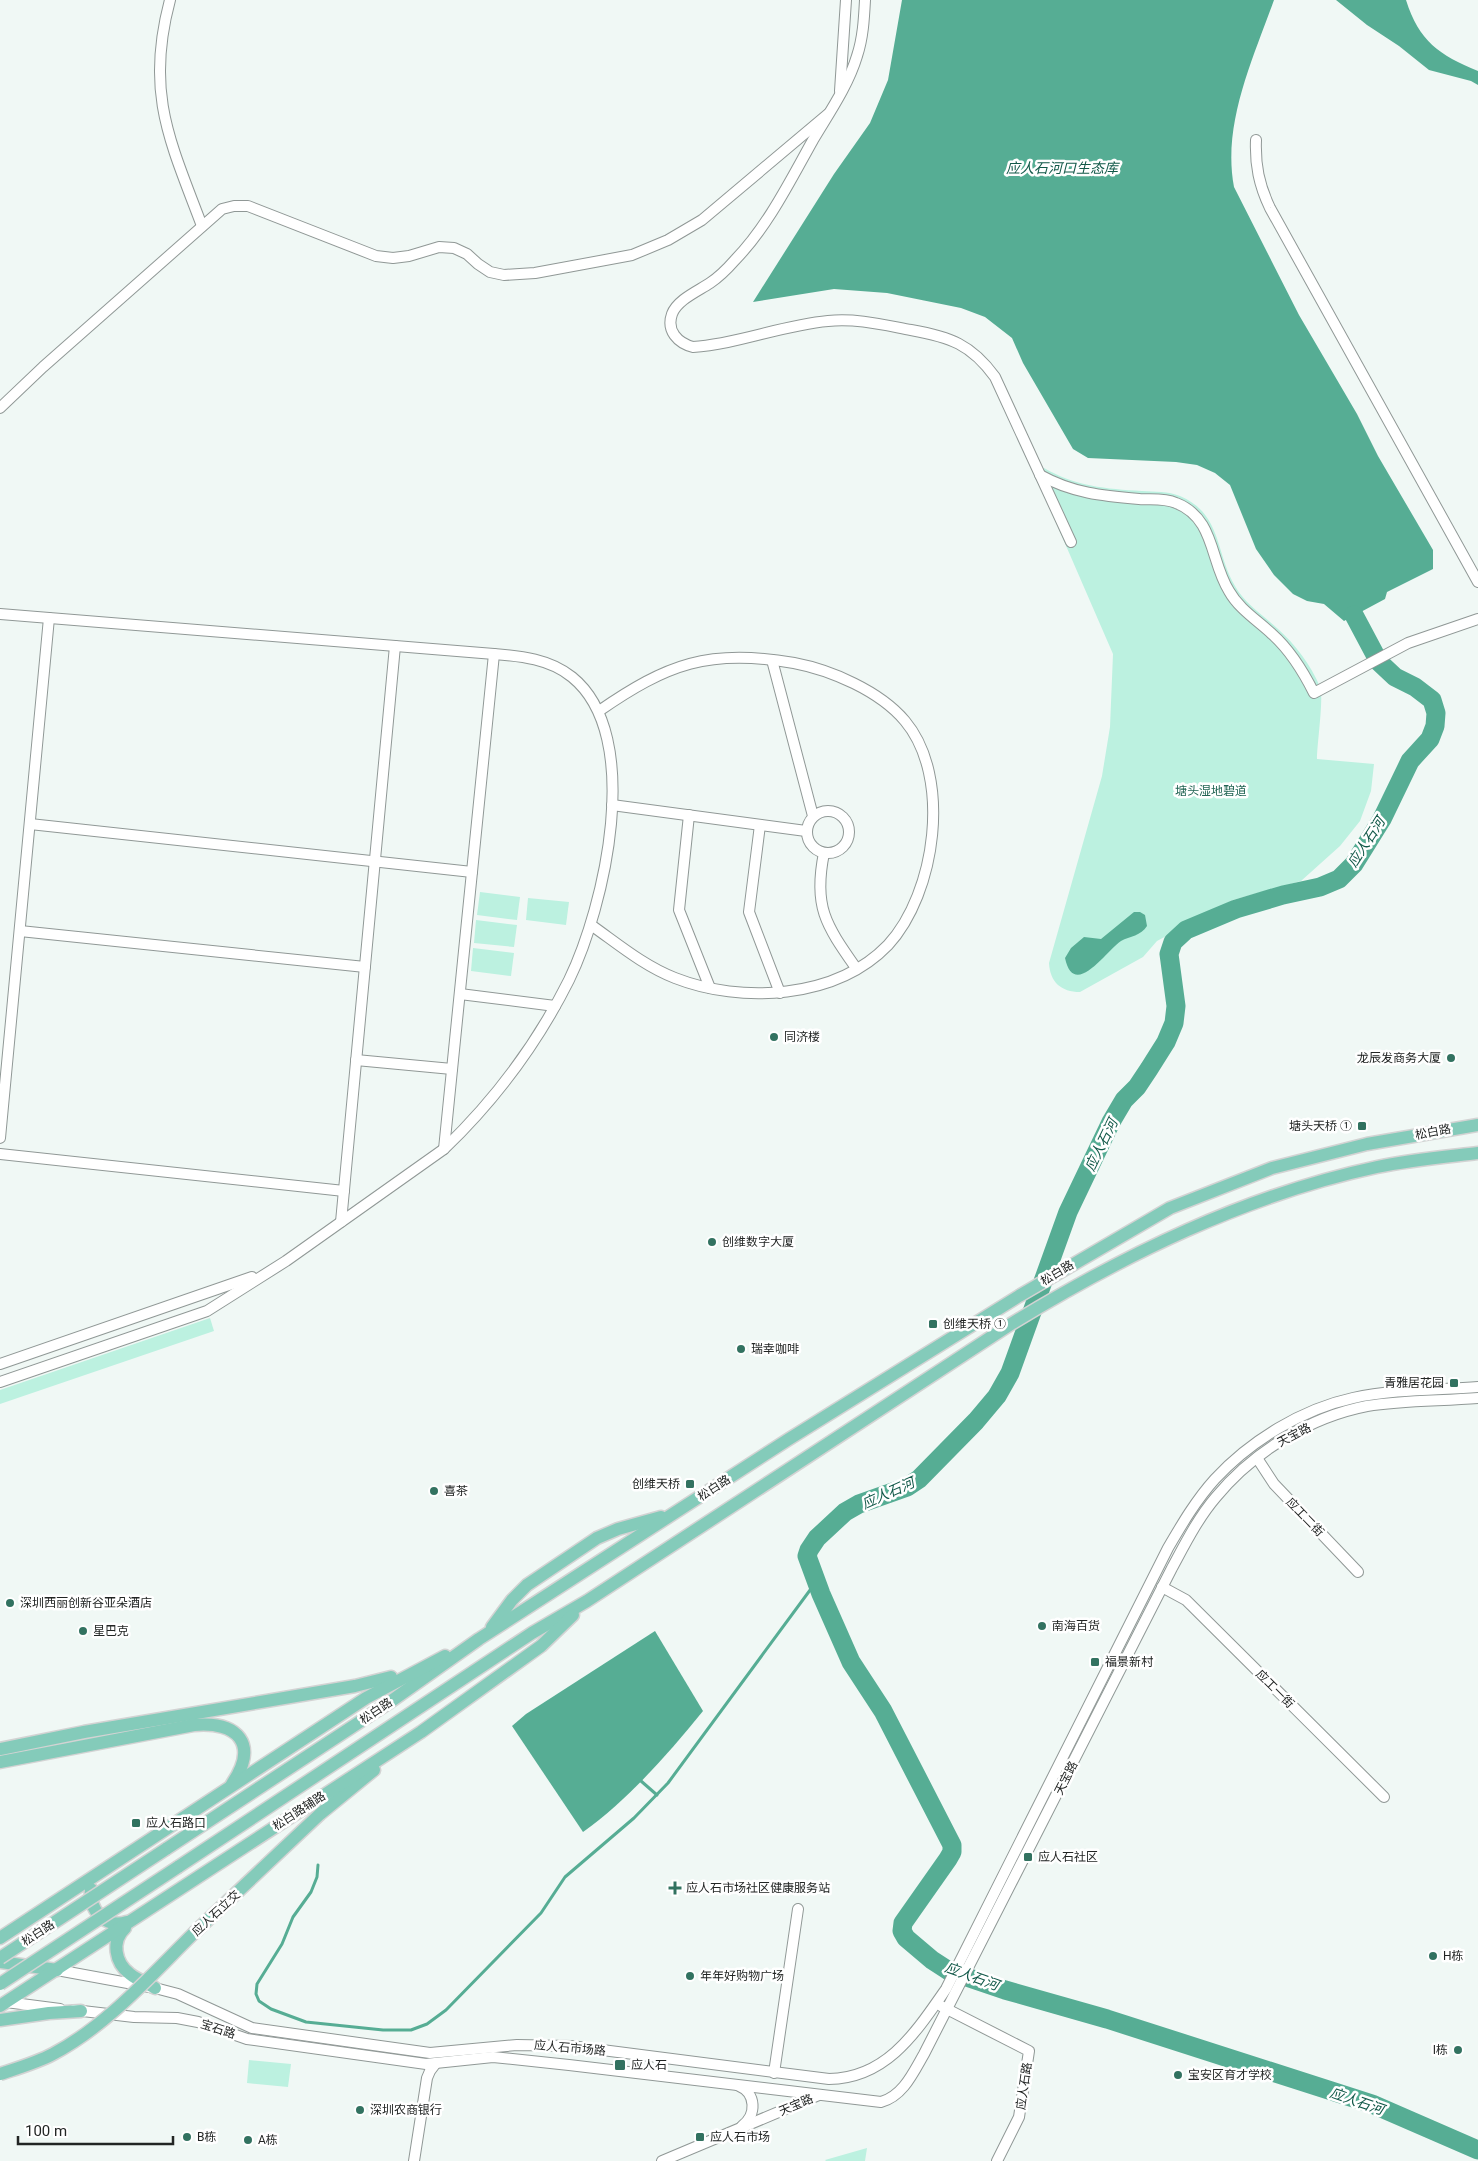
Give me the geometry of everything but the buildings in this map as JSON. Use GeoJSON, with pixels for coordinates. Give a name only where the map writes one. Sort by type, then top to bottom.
{"type":"FeatureCollection","features":[{"type":"Feature","properties":{"kind":"main road","name":"松白路"},"geometry":{"type":"LineString","coordinates":[[0,1960],[387,1704],[482,1637],[673,1514],[1019,1296],[1170,1208],[1272,1168],[1367,1144],[1478,1125]]}},
{"type":"Feature","properties":{"kind":"main road","name":"松白路"},"geometry":{"type":"LineString","coordinates":[[0,1984],[532,1633],[587,1601],[1011,1324],[1071,1288],[1196,1225],[1319,1181],[1378,1167],[1478,1153]]}},
{"type":"Feature","properties":{"kind":"main road"},"geometry":{"type":"LineString","coordinates":[[0,1938],[366,1698],[482,1637],[512,1600],[527,1585],[597,1538],[618,1528],[673,1514]]}},
{"type":"Feature","properties":{"kind":"main road","name":"松白路辅路"},"geometry":{"type":"LineString","coordinates":[[2,2003],[57,1970],[420,1732],[541,1646],[587,1601]]}},
{"type":"Feature","properties":{"kind":"main road"},"geometry":{"type":"LineString","coordinates":[[0,1750],[84,1732],[355,1686],[420,1668]]}},
{"type":"Feature","properties":{"kind":"main road"},"geometry":{"type":"LineString","coordinates":[[0,1762],[194,1725],[216,1724],[236,1732],[241,1739],[244,1750],[239,1774],[230,1787]]}},
{"type":"Feature","properties":{"kind":"main road","name":"应人石立交"},"geometry":{"type":"LineString","coordinates":[[0,2074],[54,2054],[80,2038],[122,2003],[320,1814],[420,1732]]}},
{"type":"Feature","properties":{"kind":"main road"},"geometry":{"type":"LineString","coordinates":[[101,1872],[91,1888],[90,1897],[92,1906],[97,1914],[113,1923],[132,1920]]}},
{"type":"Feature","properties":{"kind":"main road"},"geometry":{"type":"LineString","coordinates":[[132,1920],[118,1938],[116,1948],[118,1958],[124,1969],[131,1975],[155,1988]]}},
{"type":"Feature","properties":{"kind":"main road","name":"宝石路"},"geometry":{"type":"LineString","coordinates":[[0,1960],[57,1970]]}},
{"type":"Feature","properties":{"kind":"main road"},"geometry":{"type":"LineString","coordinates":[[0,2020],[39,2014],[81,2011]]}},
{"type":"Feature","properties":{"kind":"street"},"geometry":{"type":"LineString","coordinates":[[170,0],[163,28],[159,65],[161,102],[169,139],[202,226]]}},
{"type":"Feature","properties":{"kind":"street"},"geometry":{"type":"LineString","coordinates":[[840,95],[846,0]]}},
{"type":"Feature","properties":{"kind":"street"},"geometry":{"type":"LineString","coordinates":[[865,0],[864,24],[857,56],[840,95],[755,237],[712,282],[678,304],[670,321],[672,331],[676,339],[684,345],[693,348],[813,323],[843,320],[873,323],[952,339],[969,348],[984,361],[995,377],[1071,542]]}},
{"type":"Feature","properties":{"kind":"street"},"geometry":{"type":"LineString","coordinates":[[0,408],[43,367],[222,209],[234,206],[248,206],[376,256],[393,258],[409,256],[439,247],[454,248],[467,254],[490,272],[504,275],[535,273],[632,255],[668,240],[702,220],[828,114]]}},
{"type":"Feature","properties":{"kind":"street"},"geometry":{"type":"LineString","coordinates":[[1256,140],[1257,174],[1261,190],[1270,208],[1478,582]]}},
{"type":"Feature","properties":{"kind":"street"},"geometry":{"type":"LineString","coordinates":[[1040,475],[1078,492],[1162,500],[1187,508],[1205,526],[1219,573],[1229,592],[1243,610],[1286,648],[1297,662],[1314,692],[1408,643],[1478,619]]}},
{"type":"Feature","properties":{"kind":"street"},"geometry":{"type":"LineString","coordinates":[[0,614],[494,654],[532,659],[559,668],[573,678],[599,711],[607,732],[613,774],[612,805],[603,877],[591,925],[569,980],[555,1006],[513,1072],[480,1112],[444,1149],[268,1272],[207,1311],[0,1382]]}},
{"type":"Feature","properties":{"kind":"street"},"geometry":{"type":"LineString","coordinates":[[0,1138],[50,618]]}},
{"type":"Feature","properties":{"kind":"street"},"geometry":{"type":"LineString","coordinates":[[341,1222],[396,646]]}},
{"type":"Feature","properties":{"kind":"street"},"geometry":{"type":"LineString","coordinates":[[444,1149],[494,654]]}},
{"type":"Feature","properties":{"kind":"street"},"geometry":{"type":"LineString","coordinates":[[591,925],[660,972],[690,984],[738,992],[780,992],[806,989],[823,984],[856,968],[888,944],[898,931],[917,896],[926,869],[932,834],[932,788],[928,768],[922,750],[904,720],[878,698],[841,677],[823,670],[772,660],[719,658],[677,666],[646,680],[599,711]]}},
{"type":"Feature","properties":{"kind":"street"},"geometry":{"type":"LineString","coordinates":[[772,660],[813,816]]}},
{"type":"Feature","properties":{"kind":"street"},"geometry":{"type":"LineString","coordinates":[[612,805],[806,831]]}},
{"type":"Feature","properties":{"kind":"street"},"geometry":{"type":"LineString","coordinates":[[832,810],[840,813],[846,820],[849,828],[849,838],[844,846],[834,852],[824,853],[812,846],[806,831],[813,816],[822,811],[832,810]]}},
{"type":"Feature","properties":{"kind":"street"},"geometry":{"type":"LineString","coordinates":[[689,815],[679,910],[710,988]]}},
{"type":"Feature","properties":{"kind":"street"},"geometry":{"type":"LineString","coordinates":[[30,824],[472,872]]}},
{"type":"Feature","properties":{"kind":"street"},"geometry":{"type":"LineString","coordinates":[[760,825],[749,912],[780,992]]}},
{"type":"Feature","properties":{"kind":"street"},"geometry":{"type":"LineString","coordinates":[[824,853],[819,888],[825,917],[831,931],[856,968]]}},
{"type":"Feature","properties":{"kind":"street"},"geometry":{"type":"LineString","coordinates":[[20,931],[365,967]]}},
{"type":"Feature","properties":{"kind":"street"},"geometry":{"type":"LineString","coordinates":[[460,994],[555,1006]]}},
{"type":"Feature","properties":{"kind":"street"},"geometry":{"type":"LineString","coordinates":[[356,1060],[452,1069]]}},
{"type":"Feature","properties":{"kind":"street"},"geometry":{"type":"LineString","coordinates":[[0,1154],[344,1191]]}},
{"type":"Feature","properties":{"kind":"street"},"geometry":{"type":"LineString","coordinates":[[0,1364],[268,1272]]}},
{"type":"Feature","properties":{"kind":"street","name":"天宝路"},"geometry":{"type":"LineString","coordinates":[[829,2078],[846,2078],[883,2063],[903,2046],[946,1989],[1168,1548],[1190,1510],[1214,1480],[1240,1455],[1275,1431],[1302,1416],[1327,1406],[1353,1398],[1380,1394],[1478,1387]]}},
{"type":"Feature","properties":{"kind":"street","name":"天宝路"},"geometry":{"type":"LineString","coordinates":[[662,2161],[820,2094],[881,2102],[890,2100],[900,2093],[948,2009],[1162,1587],[1189,1538],[1216,1497],[1235,1476],[1257,1458],[1296,1432],[1344,1412],[1368,1406],[1478,1398]]}},
{"type":"Feature","properties":{"kind":"street","name":"应工二街"},"geometry":{"type":"LineString","coordinates":[[1257,1458],[1274,1484],[1358,1572]]}},
{"type":"Feature","properties":{"kind":"street","name":"应工一街"},"geometry":{"type":"LineString","coordinates":[[1162,1587],[1186,1600],[1384,1797]]}},
{"type":"Feature","properties":{"kind":"street"},"geometry":{"type":"LineString","coordinates":[[774,2073],[798,1909]]}},
{"type":"Feature","properties":{"kind":"street","name":"宝石路"},"geometry":{"type":"LineString","coordinates":[[57,1970],[155,1988],[192,2000],[252,2028],[430,2053]]}},
{"type":"Feature","properties":{"kind":"street","name":"宝石路"},"geometry":{"type":"LineString","coordinates":[[2,2003],[134,2018],[177,2018],[198,2022],[247,2039],[436,2063]]}},
{"type":"Feature","properties":{"kind":"street","name":"应人石路"},"geometry":{"type":"LineString","coordinates":[[936,2003],[1029,2051],[1019,2117],[997,2161]]}},
{"type":"Feature","properties":{"kind":"street"},"geometry":{"type":"LineString","coordinates":[[493,2057],[489,2051],[494,2046]]}},
{"type":"Feature","properties":{"kind":"street","name":"应人石市场路"},"geometry":{"type":"LineString","coordinates":[[430,2053],[494,2046],[572,2046],[774,2073],[829,2078]]}},
{"type":"Feature","properties":{"kind":"street","name":"应人石市场路"},"geometry":{"type":"LineString","coordinates":[[436,2063],[493,2057],[820,2094]]}},
{"type":"Feature","properties":{"kind":"street"},"geometry":{"type":"LineString","coordinates":[[414,2161],[427,2078],[436,2063]]}},
{"type":"Feature","properties":{"kind":"street"},"geometry":{"type":"LineString","coordinates":[[734,2084],[747,2091],[753,2104],[750,2118],[740,2128]]}},
{"type":"Feature","properties":{"kind":"green space","name":"塘头湿地碧道"},"geometry":{"type":"Polygon","coordinates":[[[1044,468],[1067,479],[1091,486],[1171,493],[1194,504],[1211,523],[1229,573],[1239,592],[1302,655],[1320,687],[1321,700],[1317,759],[1374,764],[1371,791],[1360,821],[1340,846],[1301,881],[1233,900],[1157,941],[1143,957],[1080,992],[1073,992],[1058,985],[1054,981],[1049,963],[1102,776],[1110,727],[1113,654],[1034,472],[1044,468]]]}},
{"type":"Feature","properties":{"kind":"green space"},"geometry":{"type":"Polygon","coordinates":[[[480,892],[520,897],[517,920],[477,915],[480,892]]]}},
{"type":"Feature","properties":{"kind":"green space"},"geometry":{"type":"Polygon","coordinates":[[[528,898],[569,902],[566,925],[526,920],[528,898]]]}},
{"type":"Feature","properties":{"kind":"green space"},"geometry":{"type":"Polygon","coordinates":[[[476,920],[517,925],[514,947],[474,943],[476,920]]]}},
{"type":"Feature","properties":{"kind":"green space"},"geometry":{"type":"Polygon","coordinates":[[[473,948],[514,953],[511,976],[471,971],[473,948]]]}},
{"type":"Feature","properties":{"kind":"green space"},"geometry":{"type":"Polygon","coordinates":[[[210,1318],[214,1331],[0,1404],[0,1390],[210,1318]]]}},
{"type":"Feature","properties":{"kind":"green space"},"geometry":{"type":"Polygon","coordinates":[[[249,2060],[291,2064],[288,2087],[247,2083],[249,2060]]]}},
{"type":"Feature","properties":{"kind":"green space"},"geometry":{"type":"Polygon","coordinates":[[[867,2148],[865,2161],[825,2160],[867,2148]]]}},
{"type":"Feature","properties":{"kind":"water","name":"应人石河口生态库"},"geometry":{"type":"Polygon","coordinates":[[[902,0],[1274,0],[1249,68],[1236,116],[1231,163],[1234,187],[1299,315],[1433,550],[1433,569],[1387,592],[1385,599],[1344,621],[1324,604],[1307,601],[1293,594],[1274,575],[1256,549],[1230,485],[1215,473],[1197,465],[1176,462],[1088,458],[1073,449],[1023,363],[1012,338],[985,317],[961,308],[887,293],[834,289],[753,302],[834,174],[870,123],[888,80],[902,0]]]}},
{"type":"Feature","properties":{"kind":"water"},"geometry":{"type":"Polygon","coordinates":[[[1336,0],[1406,0],[1417,26],[1424,36],[1432,45],[1452,59],[1478,71],[1478,85],[1471,81],[1429,70],[1336,0]]]}},
{"type":"Feature","properties":{"kind":"water"},"geometry":{"type":"Polygon","coordinates":[[[1134,912],[1140,912],[1145,915],[1147,926],[1145,929],[1139,934],[1121,941],[1083,974],[1075,974],[1069,970],[1065,958],[1071,948],[1084,937],[1101,939],[1134,912]]]}},
{"type":"Feature","properties":{"kind":"water"},"geometry":{"type":"Polygon","coordinates":[[[655,1631],[703,1711],[632,1791],[583,1832],[512,1726],[526,1714],[655,1631]]]}},
{"type":"Feature","properties":{"kind":"waterway","name":"应人石河"},"geometry":{"type":"LineString","coordinates":[[1354,615],[1379,662],[1395,677],[1415,687],[1432,700],[1436,713],[1435,726],[1430,739],[1410,761],[1382,819],[1354,864],[1339,879],[1320,887],[1283,895],[1236,909],[1186,930],[1173,942],[1169,954],[1176,1006],[1174,1023],[1166,1042],[1149,1069],[1137,1087],[1124,1100],[1111,1122],[1068,1212],[1010,1373],[997,1396],[976,1421],[919,1479],[907,1487],[859,1504],[845,1512],[817,1538],[807,1556],[821,1594],[851,1662],[883,1711],[952,1845],[952,1852],[948,1859],[903,1923],[902,1931],[906,1938],[932,1960],[949,1971],[1005,1990],[1107,2019],[1372,2104],[1478,2150]]}},
{"type":"Feature","properties":{"kind":"waterway"},"geometry":{"type":"LineString","coordinates":[[318,1865],[317,1877],[311,1892],[293,1917],[282,1944],[257,1984],[256,1994],[259,2001],[271,2009],[306,2022],[383,2030],[411,2030],[427,2024],[446,2010],[541,1913],[565,1877],[634,1818],[668,1783],[816,1582]]}},
{"type":"Feature","properties":{"kind":"waterway"},"geometry":{"type":"LineString","coordinates":[[641,1781],[657,1795]]}},
{"type":"Feature","properties":{"kind":"place","name":"同济楼"},"geometry":{"type":"Point","coordinates":[774,1037]}},
{"type":"Feature","properties":{"kind":"place","name":"龙辰发商务大厦"},"geometry":{"type":"Point","coordinates":[1451,1058]}},
{"type":"Feature","properties":{"kind":"place","name":"塘头天桥 ①"},"geometry":{"type":"Point","coordinates":[1362,1126]}},
{"type":"Feature","properties":{"kind":"place","name":"创维数字大厦"},"geometry":{"type":"Point","coordinates":[712,1242]}},
{"type":"Feature","properties":{"kind":"place","name":"创维天桥 ①"},"geometry":{"type":"Point","coordinates":[933,1324]}},
{"type":"Feature","properties":{"kind":"place","name":"瑞幸咖啡"},"geometry":{"type":"Point","coordinates":[741,1349]}},
{"type":"Feature","properties":{"kind":"place","name":"青雅居花园"},"geometry":{"type":"Point","coordinates":[1454,1383]}},
{"type":"Feature","properties":{"kind":"place","name":"创维天桥"},"geometry":{"type":"Point","coordinates":[690,1484]}},
{"type":"Feature","properties":{"kind":"place","name":"喜茶"},"geometry":{"type":"Point","coordinates":[434,1491]}},
{"type":"Feature","properties":{"kind":"place","name":"深圳西丽创新谷亚朵酒店"},"geometry":{"type":"Point","coordinates":[10,1603]}},
{"type":"Feature","properties":{"kind":"place","name":"南海百货"},"geometry":{"type":"Point","coordinates":[1042,1626]}},
{"type":"Feature","properties":{"kind":"place","name":"星巴克"},"geometry":{"type":"Point","coordinates":[83,1631]}},
{"type":"Feature","properties":{"kind":"place","name":"福景新村"},"geometry":{"type":"Point","coordinates":[1095,1662]}},
{"type":"Feature","properties":{"kind":"place","name":"应人石路口"},"geometry":{"type":"Point","coordinates":[136,1823]}},
{"type":"Feature","properties":{"kind":"place","name":"应人石社区"},"geometry":{"type":"Point","coordinates":[1028,1857]}},
{"type":"Feature","properties":{"kind":"place","name":"应人石市场社区健康服务站"},"geometry":{"type":"Point","coordinates":[675,1888]}},
{"type":"Feature","properties":{"kind":"place","name":"H栋"},"geometry":{"type":"Point","coordinates":[1433,1956]}},
{"type":"Feature","properties":{"kind":"place","name":"年年好购物广场"},"geometry":{"type":"Point","coordinates":[690,1976]}},
{"type":"Feature","properties":{"kind":"place","name":"I栋"},"geometry":{"type":"Point","coordinates":[1458,2050]}},
{"type":"Feature","properties":{"kind":"place","name":"应人石"},"geometry":{"type":"Point","coordinates":[620,2065]}},
{"type":"Feature","properties":{"kind":"place","name":"宝安区育才学校"},"geometry":{"type":"Point","coordinates":[1178,2075]}},
{"type":"Feature","properties":{"kind":"place","name":"深圳农商银行"},"geometry":{"type":"Point","coordinates":[360,2110]}},
{"type":"Feature","properties":{"kind":"place","name":"B栋"},"geometry":{"type":"Point","coordinates":[187,2137]}},
{"type":"Feature","properties":{"kind":"place","name":"应人石市场"},"geometry":{"type":"Point","coordinates":[700,2137]}},
{"type":"Feature","properties":{"kind":"place","name":"A栋"},"geometry":{"type":"Point","coordinates":[248,2140]}}]}
